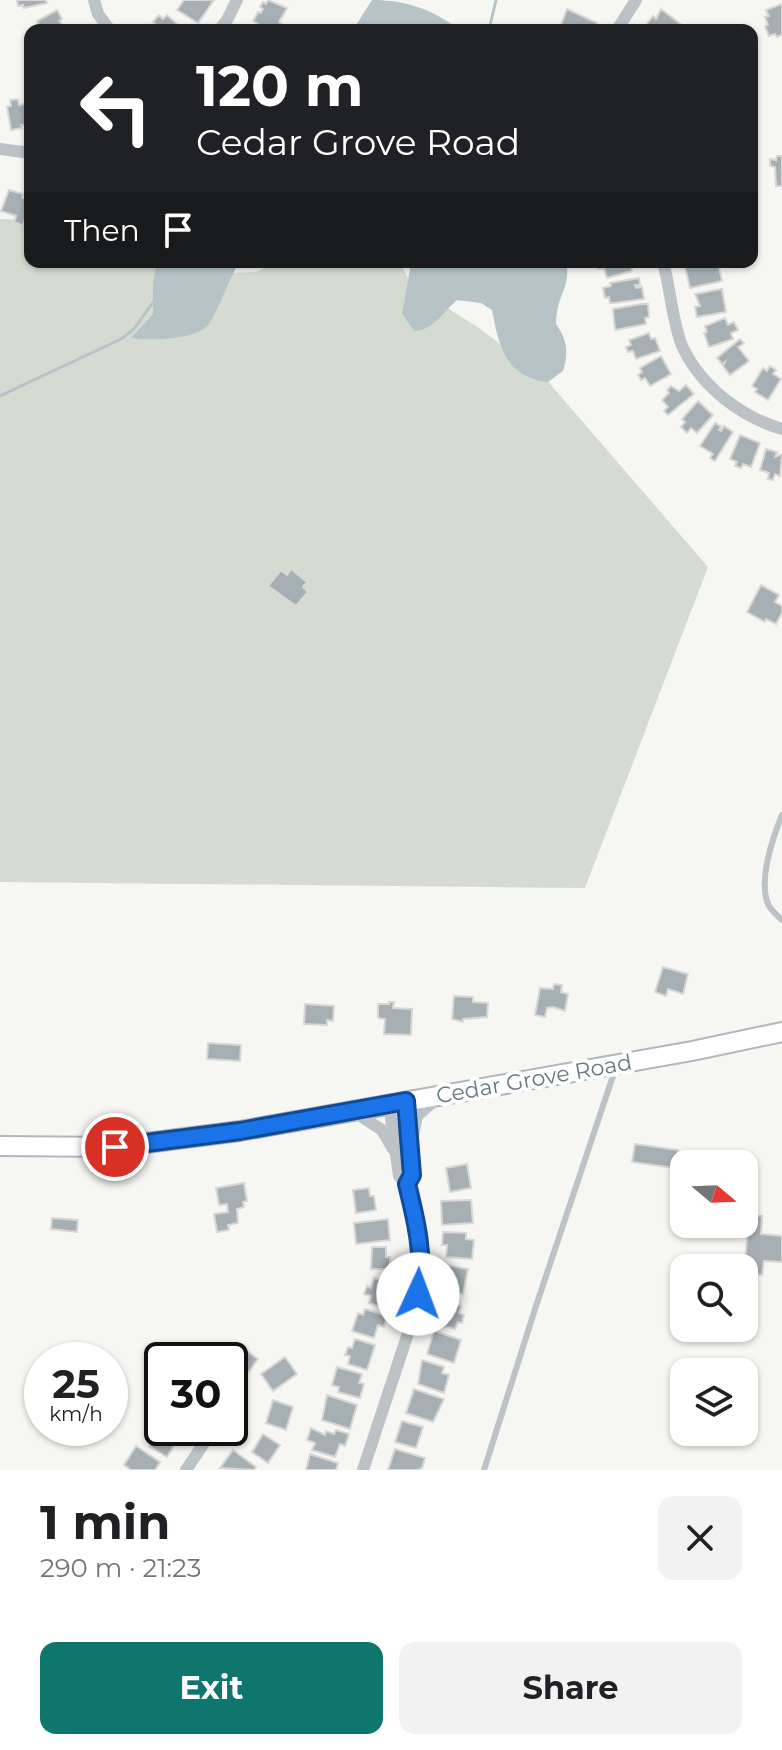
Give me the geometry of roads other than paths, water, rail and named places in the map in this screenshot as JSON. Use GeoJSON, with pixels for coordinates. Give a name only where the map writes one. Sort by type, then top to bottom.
{"type":"FeatureCollection","features":[{"type":"Feature","properties":{"kind":"main road","name":"Cedar Grove Road"},"geometry":{"type":"LineString","coordinates":[[0,1146],[115,1147],[240,1131],[782,1032]]}},
{"type":"Feature","properties":{"kind":"street"},"geometry":{"type":"LineString","coordinates":[[94,0],[98,14],[106,24]]}},
{"type":"Feature","properties":{"kind":"street"},"geometry":{"type":"LineString","coordinates":[[224,24],[237,0]]}},
{"type":"Feature","properties":{"kind":"street"},"geometry":{"type":"LineString","coordinates":[[621,24],[636,0]]}},
{"type":"Feature","properties":{"kind":"street"},"geometry":{"type":"LineString","coordinates":[[0,149],[24,152]]}},
{"type":"Feature","properties":{"kind":"street"},"geometry":{"type":"LineString","coordinates":[[664,268],[682,346],[702,376],[736,409],[782,429]]}},
{"type":"Feature","properties":{"kind":"street"},"geometry":{"type":"LineString","coordinates":[[410,1150],[417,1116],[440,1095]]}},
{"type":"Feature","properties":{"kind":"street"},"geometry":{"type":"LineString","coordinates":[[398,1103],[410,1150],[412,1175],[407,1184]]}},
{"type":"Feature","properties":{"kind":"street"},"geometry":{"type":"LineString","coordinates":[[363,1470],[415,1312],[422,1276],[417,1224],[407,1184],[399,1176],[395,1151],[398,1103]]}},
{"type":"Feature","properties":{"kind":"street"},"geometry":{"type":"LineString","coordinates":[[353,1111],[382,1130],[395,1151]]}},
{"type":"Feature","properties":{"kind":"street"},"geometry":{"type":"LineString","coordinates":[[186,1470],[202,1446]]}},
{"type":"Feature","properties":{"kind":"lane"},"geometry":{"type":"LineString","coordinates":[[782,815],[767,867],[764,891],[769,907],[782,920]]}},
{"type":"Feature","properties":{"kind":"lane"},"geometry":{"type":"LineString","coordinates":[[484,1470],[617,1064]]}},
{"type":"Feature","properties":{"kind":"waterway"},"geometry":{"type":"LineString","coordinates":[[490,24],[496,0]]}},
{"type":"Feature","properties":{"kind":"waterway"},"geometry":{"type":"LineString","coordinates":[[0,396],[121,339],[134,329],[154,301]]}}]}
